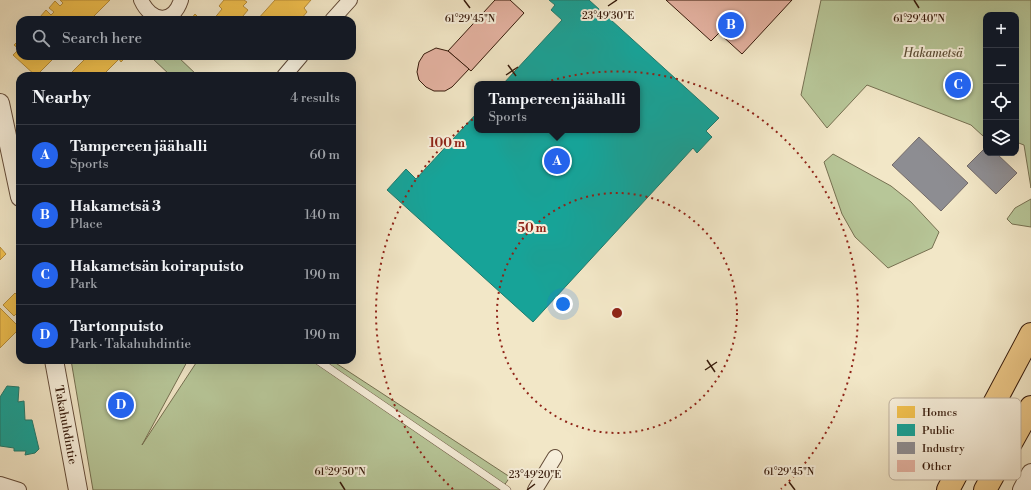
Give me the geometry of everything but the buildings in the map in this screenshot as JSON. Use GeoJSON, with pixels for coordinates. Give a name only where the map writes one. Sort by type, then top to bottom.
{"type":"FeatureCollection","features":[{"type":"Feature","properties":{"kind":"highway"},"geometry":{"type":"LineString","coordinates":[[997,398],[1031,334]]}},
{"type":"Feature","properties":{"kind":"highway"},"geometry":{"type":"LineString","coordinates":[[1021,425],[1031,407]]}},
{"type":"Feature","properties":{"kind":"highway"},"geometry":{"type":"LineString","coordinates":[[948,490],[953,480]]}},
{"type":"Feature","properties":{"kind":"highway"},"geometry":{"type":"LineString","coordinates":[[985,490],[991,480]]}},
{"type":"Feature","properties":{"kind":"street"},"geometry":{"type":"LineString","coordinates":[[141,0],[151,14],[157,16]]}},
{"type":"Feature","properties":{"kind":"street"},"geometry":{"type":"LineString","coordinates":[[169,16],[172,15],[181,0]]}},
{"type":"Feature","properties":{"kind":"street"},"geometry":{"type":"LineString","coordinates":[[336,16],[350,0]]}},
{"type":"Feature","properties":{"kind":"street"},"geometry":{"type":"LineString","coordinates":[[287,72],[298,60]]}},
{"type":"Feature","properties":{"kind":"street"},"geometry":{"type":"LineString","coordinates":[[0,103],[16,178]]}},
{"type":"Feature","properties":{"kind":"street","name":"Takahuhdintie"},"geometry":{"type":"LineString","coordinates":[[55,364],[78,490]]}},
{"type":"Feature","properties":{"kind":"street"},"geometry":{"type":"LineString","coordinates":[[535,490],[556,457]]}},
{"type":"Feature","properties":{"kind":"street"},"geometry":{"type":"LineString","coordinates":[[1022,490],[1031,473]]}},
{"type":"Feature","properties":{"kind":"street"},"geometry":{"type":"LineString","coordinates":[[0,484],[19,490]]}},
{"type":"Feature","properties":{"kind":"lane"},"geometry":{"type":"LineString","coordinates":[[323,364],[507,490]]}},
{"type":"Feature","properties":{"kind":"green space","name":"Hakametsä"},"geometry":{"type":"Polygon","coordinates":[[[821,0],[1031,0],[1031,188],[1024,145],[1019,143],[1019,12],[983,12],[983,136],[971,125],[867,85],[827,128],[801,95],[821,0]]]}},
{"type":"Feature","properties":{"kind":"green space"},"geometry":{"type":"Polygon","coordinates":[[[154,60],[181,60],[194,72],[167,72],[154,60]]]}},
{"type":"Feature","properties":{"kind":"green space"},"geometry":{"type":"Polygon","coordinates":[[[833,154],[891,186],[911,202],[939,232],[932,248],[888,268],[855,237],[842,214],[824,162],[833,154]]]}},
{"type":"Feature","properties":{"kind":"green space"},"geometry":{"type":"Polygon","coordinates":[[[1031,199],[1031,227],[1012,224],[1007,219],[1015,208],[1031,199]]]}},
{"type":"Feature","properties":{"kind":"green space"},"geometry":{"type":"Polygon","coordinates":[[[72,364],[186,364],[142,445],[195,364],[337,364],[510,477],[501,490],[93,490],[72,364]]]}},
{"type":"Feature","properties":{"kind":"place","name":"Hakametsä 3"},"geometry":{"type":"Point","coordinates":[731,25]}},
{"type":"Feature","properties":{"kind":"place","name":"Hakametsän koirapuisto"},"geometry":{"type":"Point","coordinates":[958,85]}},
{"type":"Feature","properties":{"kind":"place","name":"Tampereen jäähalli"},"geometry":{"type":"Point","coordinates":[557,161]}},
{"type":"Feature","properties":{"kind":"place","name":"Tartonpuisto"},"geometry":{"type":"Point","coordinates":[121,405]}}]}
